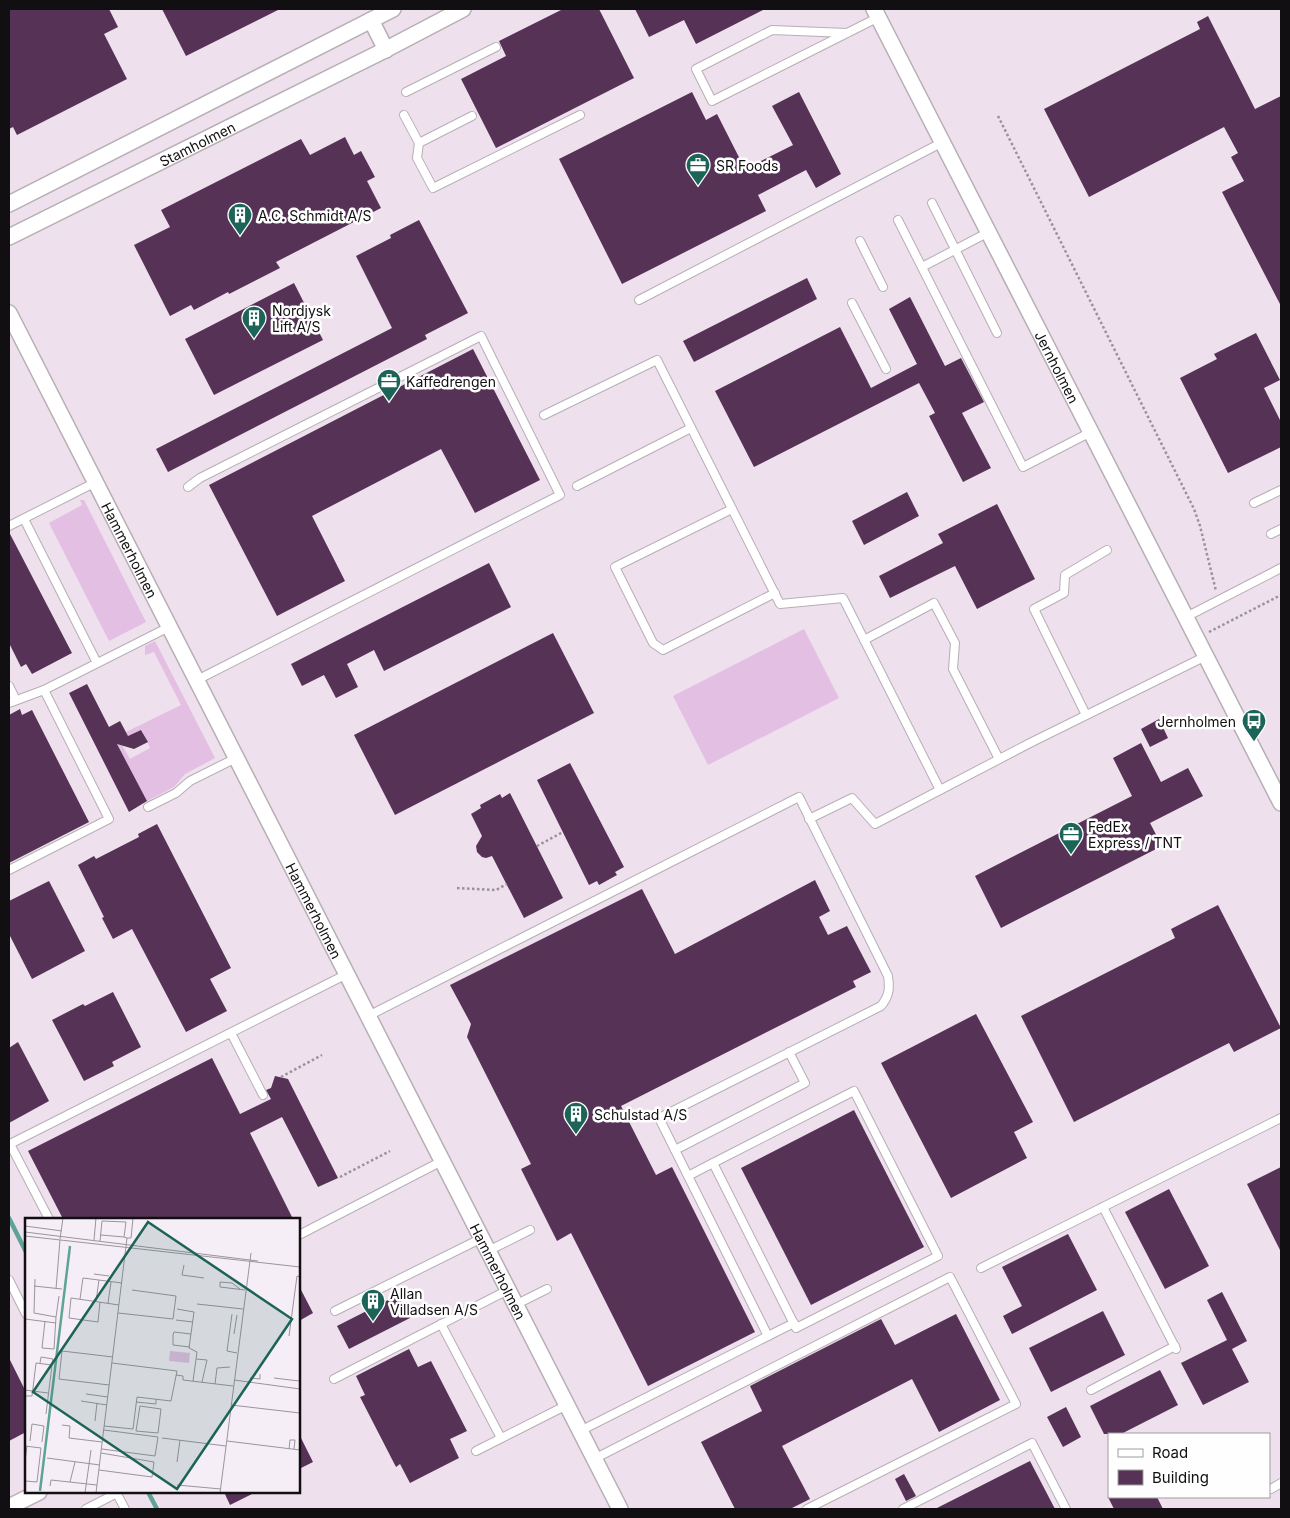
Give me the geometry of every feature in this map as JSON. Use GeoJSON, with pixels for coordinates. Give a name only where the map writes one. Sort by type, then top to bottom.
{"type":"FeatureCollection","features":[{"type":"Feature","properties":{"kind":"street"},"geometry":{"type":"LineString","coordinates":[[9,204],[394,9]]}},
{"type":"Feature","properties":{"kind":"street","name":"Stamholmen"},"geometry":{"type":"LineString","coordinates":[[9,237],[386,50],[463,9]]}},
{"type":"Feature","properties":{"kind":"street","name":"Jernholmen"},"geometry":{"type":"LineString","coordinates":[[876,13],[1206,656],[1275,775],[1281,803]]}},
{"type":"Feature","properties":{"kind":"street"},"geometry":{"type":"LineString","coordinates":[[371,20],[386,50]]}},
{"type":"Feature","properties":{"kind":"street","name":"Hammerholmen"},"geometry":{"type":"LineString","coordinates":[[9,313],[620,1509]]}},
{"type":"Feature","properties":{"kind":"street"},"geometry":{"type":"LineString","coordinates":[[9,1508],[38,1493]]}},
{"type":"Feature","properties":{"kind":"lane"},"geometry":{"type":"LineString","coordinates":[[847,33],[772,30],[696,69],[712,101],[847,33],[876,13]]}},
{"type":"Feature","properties":{"kind":"lane"},"geometry":{"type":"LineString","coordinates":[[406,92],[496,47]]}},
{"type":"Feature","properties":{"kind":"lane"},"geometry":{"type":"LineString","coordinates":[[404,115],[419,143],[417,158],[433,188],[580,115]]}},
{"type":"Feature","properties":{"kind":"lane"},"geometry":{"type":"LineString","coordinates":[[419,143],[472,116]]}},
{"type":"Feature","properties":{"kind":"lane"},"geometry":{"type":"LineString","coordinates":[[639,300],[943,142]]}},
{"type":"Feature","properties":{"kind":"lane"},"geometry":{"type":"LineString","coordinates":[[932,203],[997,333]]}},
{"type":"Feature","properties":{"kind":"lane"},"geometry":{"type":"LineString","coordinates":[[898,220],[1024,467],[1091,432]]}},
{"type":"Feature","properties":{"kind":"lane"},"geometry":{"type":"LineString","coordinates":[[922,267],[989,232]]}},
{"type":"Feature","properties":{"kind":"lane"},"geometry":{"type":"LineString","coordinates":[[860,241],[883,287]]}},
{"type":"Feature","properties":{"kind":"lane"},"geometry":{"type":"LineString","coordinates":[[852,303],[886,369]]}},
{"type":"Feature","properties":{"kind":"lane"},"geometry":{"type":"LineString","coordinates":[[188,487],[209,474],[481,336],[560,495],[197,680]]}},
{"type":"Feature","properties":{"kind":"lane"},"geometry":{"type":"LineString","coordinates":[[544,415],[657,360],[780,604],[843,598],[940,790]]}},
{"type":"Feature","properties":{"kind":"lane"},"geometry":{"type":"LineString","coordinates":[[578,486],[691,428]]}},
{"type":"Feature","properties":{"kind":"lane"},"geometry":{"type":"LineString","coordinates":[[9,526],[96,482]]}},
{"type":"Feature","properties":{"kind":"lane"},"geometry":{"type":"LineString","coordinates":[[1254,503],[1281,490]]}},
{"type":"Feature","properties":{"kind":"lane"},"geometry":{"type":"LineString","coordinates":[[732,509],[615,567],[625,588],[653,643],[663,650],[775,594]]}},
{"type":"Feature","properties":{"kind":"lane"},"geometry":{"type":"LineString","coordinates":[[24,519],[97,663]]}},
{"type":"Feature","properties":{"kind":"lane"},"geometry":{"type":"LineString","coordinates":[[1271,534],[1281,529]]}},
{"type":"Feature","properties":{"kind":"lane"},"geometry":{"type":"LineString","coordinates":[[1086,715],[1034,609],[1064,593],[1065,574],[1107,550]]}},
{"type":"Feature","properties":{"kind":"lane"},"geometry":{"type":"LineString","coordinates":[[1186,616],[1281,568]]}},
{"type":"Feature","properties":{"kind":"lane"},"geometry":{"type":"LineString","coordinates":[[864,640],[934,604],[955,644],[954,669],[999,759]]}},
{"type":"Feature","properties":{"kind":"lane"},"geometry":{"type":"LineString","coordinates":[[9,686],[12,701],[44,690],[170,628]]}},
{"type":"Feature","properties":{"kind":"lane"},"geometry":{"type":"LineString","coordinates":[[809,819],[852,798],[875,824],[999,759],[1206,656]]}},
{"type":"Feature","properties":{"kind":"lane"},"geometry":{"type":"LineString","coordinates":[[9,870],[109,819],[44,690]]}},
{"type":"Feature","properties":{"kind":"lane"},"geometry":{"type":"LineString","coordinates":[[148,807],[176,793],[190,780],[236,758]]}},
{"type":"Feature","properties":{"kind":"lane"},"geometry":{"type":"LineString","coordinates":[[368,1016],[798,797],[888,976],[890,987],[887,999],[880,1006],[659,1118],[768,1336]]}},
{"type":"Feature","properties":{"kind":"lane"},"geometry":{"type":"LineString","coordinates":[[48,1218],[10,1144],[346,974]]}},
{"type":"Feature","properties":{"kind":"lane"},"geometry":{"type":"LineString","coordinates":[[231,1033],[263,1095]]}},
{"type":"Feature","properties":{"kind":"lane"},"geometry":{"type":"LineString","coordinates":[[675,1150],[805,1082],[789,1052]]}},
{"type":"Feature","properties":{"kind":"lane"},"geometry":{"type":"LineString","coordinates":[[688,1176],[713,1163],[854,1092],[938,1256],[796,1328],[713,1163]]}},
{"type":"Feature","properties":{"kind":"lane"},"geometry":{"type":"LineString","coordinates":[[981,1268],[1281,1118]]}},
{"type":"Feature","properties":{"kind":"lane"},"geometry":{"type":"LineString","coordinates":[[300,1234],[442,1161]]}},
{"type":"Feature","properties":{"kind":"lane"},"geometry":{"type":"LineString","coordinates":[[1091,1390],[1175,1347],[1103,1207]]}},
{"type":"Feature","properties":{"kind":"lane"},"geometry":{"type":"LineString","coordinates":[[335,1311],[485,1245],[530,1230]]}},
{"type":"Feature","properties":{"kind":"lane"},"geometry":{"type":"LineString","coordinates":[[594,1459],[950,1277],[1016,1404],[807,1509]]}},
{"type":"Feature","properties":{"kind":"lane"},"geometry":{"type":"LineString","coordinates":[[9,1280],[25,1312]]}},
{"type":"Feature","properties":{"kind":"lane"},"geometry":{"type":"LineString","coordinates":[[515,1305],[547,1289]]}},
{"type":"Feature","properties":{"kind":"lane"},"geometry":{"type":"LineString","coordinates":[[334,1379],[508,1290]]}},
{"type":"Feature","properties":{"kind":"lane"},"geometry":{"type":"LineString","coordinates":[[580,1431],[794,1323]]}},
{"type":"Feature","properties":{"kind":"lane"},"geometry":{"type":"LineString","coordinates":[[441,1324],[501,1438]]}},
{"type":"Feature","properties":{"kind":"lane"},"geometry":{"type":"LineString","coordinates":[[476,1451],[567,1405]]}},
{"type":"Feature","properties":{"kind":"lane"},"geometry":{"type":"LineString","coordinates":[[903,1509],[1032,1443],[1066,1509]]}},
{"type":"Feature","properties":{"kind":"lane"},"geometry":{"type":"LineString","coordinates":[[1271,1489],[1281,1483]]}},
{"type":"Feature","properties":{"kind":"lane"},"geometry":{"type":"LineString","coordinates":[[86,1509],[116,1493],[125,1509]]}},
{"type":"Feature","properties":{"kind":"path"},"geometry":{"type":"LineString","coordinates":[[998,116],[1194,509],[1219,600]]}},
{"type":"Feature","properties":{"kind":"path"},"geometry":{"type":"LineString","coordinates":[[1197,638],[1281,595]]}},
{"type":"Feature","properties":{"kind":"path"},"geometry":{"type":"LineString","coordinates":[[536,846],[563,832]]}},
{"type":"Feature","properties":{"kind":"path"},"geometry":{"type":"LineString","coordinates":[[457,888],[496,890],[507,884]]}},
{"type":"Feature","properties":{"kind":"path"},"geometry":{"type":"LineString","coordinates":[[281,1077],[322,1055]]}},
{"type":"Feature","properties":{"kind":"path"},"geometry":{"type":"LineString","coordinates":[[340,1177],[390,1151]]}},
{"type":"Feature","properties":{"kind":"shaded area"},"geometry":{"type":"Polygon","coordinates":[[[9,9],[1281,9],[1281,1509],[9,1509],[9,9]]]}},
{"type":"Feature","properties":{"kind":"shaded area"},"geometry":{"type":"Polygon","coordinates":[[[80,500],[84,500],[146,622],[109,641],[49,523],[82,505],[80,500]]]}},
{"type":"Feature","properties":{"kind":"shaded area"},"geometry":{"type":"Polygon","coordinates":[[[804,629],[839,698],[708,765],[673,696],[804,629]]]}},
{"type":"Feature","properties":{"kind":"shaded area"},"geometry":{"type":"Polygon","coordinates":[[[155,641],[215,758],[185,774],[174,787],[147,801],[117,744],[122,745],[130,759],[150,748],[142,730],[128,736],[126,732],[181,705],[154,652],[145,655],[145,646],[155,641]]]}},
{"type":"Feature","properties":{"kind":"building"},"geometry":{"type":"Polygon","coordinates":[[[9,9],[109,9],[118,27],[104,34],[127,79],[17,135],[13,127],[9,129],[9,9]]]}},
{"type":"Feature","properties":{"kind":"building"},"geometry":{"type":"Polygon","coordinates":[[[162,9],[280,9],[186,56],[162,9]]]}},
{"type":"Feature","properties":{"kind":"building"},"geometry":{"type":"Polygon","coordinates":[[[563,9],[599,9],[634,78],[496,148],[461,79],[506,56],[499,41],[563,9]]]}},
{"type":"Feature","properties":{"kind":"building"},"geometry":{"type":"Polygon","coordinates":[[[635,9],[765,9],[696,44],[684,20],[649,37],[635,9]]]}},
{"type":"Feature","properties":{"kind":"building"},"geometry":{"type":"Polygon","coordinates":[[[1208,16],[1255,109],[1281,96],[1281,306],[1222,192],[1244,181],[1231,157],[1238,153],[1224,127],[1089,197],[1044,109],[1200,29],[1197,22],[1208,16]]]}},
{"type":"Feature","properties":{"kind":"building"},"geometry":{"type":"Polygon","coordinates":[[[692,92],[706,120],[717,114],[745,169],[793,145],[772,106],[799,92],[841,174],[816,188],[806,170],[758,195],[766,211],[622,284],[559,159],[692,92]]]}},
{"type":"Feature","properties":{"kind":"building","name":"A.C. Schmidt A/S"},"geometry":{"type":"Polygon","coordinates":[[[345,137],[354,155],[361,151],[375,177],[367,181],[381,208],[276,262],[280,268],[194,310],[191,305],[170,316],[134,245],[170,227],[161,210],[301,139],[310,155],[345,137]]]}},
{"type":"Feature","properties":{"kind":"building"},"geometry":{"type":"Polygon","coordinates":[[[419,220],[468,313],[425,335],[427,339],[168,472],[156,449],[392,328],[356,256],[391,238],[390,235],[419,220]]]}},
{"type":"Feature","properties":{"kind":"building"},"geometry":{"type":"Polygon","coordinates":[[[807,278],[817,299],[694,362],[683,341],[807,278]]]}},
{"type":"Feature","properties":{"kind":"building","name":"Nordjysk Lift A/S"},"geometry":{"type":"Polygon","coordinates":[[[294,283],[323,340],[214,395],[185,339],[294,283]]]}},
{"type":"Feature","properties":{"kind":"building"},"geometry":{"type":"Polygon","coordinates":[[[910,297],[945,366],[961,358],[984,402],[962,413],[991,468],[963,482],[929,416],[935,413],[919,383],[754,467],[715,391],[840,327],[871,388],[917,364],[889,309],[910,297]]]}},
{"type":"Feature","properties":{"kind":"building"},"geometry":{"type":"Polygon","coordinates":[[[1256,333],[1280,380],[1264,388],[1281,422],[1281,447],[1228,473],[1180,378],[1217,359],[1214,354],[1256,333]]]}},
{"type":"Feature","properties":{"kind":"building"},"geometry":{"type":"Polygon","coordinates":[[[473,349],[540,480],[475,513],[441,449],[312,516],[345,581],[277,616],[209,485],[473,349]]]}},
{"type":"Feature","properties":{"kind":"building"},"geometry":{"type":"Polygon","coordinates":[[[907,492],[919,516],[864,545],[852,521],[907,492]]]}},
{"type":"Feature","properties":{"kind":"building"},"geometry":{"type":"Polygon","coordinates":[[[997,504],[1035,579],[977,609],[955,566],[890,598],[879,576],[943,543],[938,534],[997,504]]]}},
{"type":"Feature","properties":{"kind":"building"},"geometry":{"type":"Polygon","coordinates":[[[9,532],[72,653],[32,674],[26,664],[21,667],[9,643],[9,532]]]}},
{"type":"Feature","properties":{"kind":"building"},"geometry":{"type":"Polygon","coordinates":[[[489,563],[511,607],[384,671],[374,650],[347,664],[358,687],[336,698],[324,675],[302,686],[291,664],[489,563]]]}},
{"type":"Feature","properties":{"kind":"building"},"geometry":{"type":"Polygon","coordinates":[[[553,633],[594,713],[395,815],[354,735],[553,633]]]}},
{"type":"Feature","properties":{"kind":"building"},"geometry":{"type":"Polygon","coordinates":[[[87,684],[109,727],[120,721],[128,736],[141,730],[148,742],[134,749],[117,744],[147,801],[129,812],[69,693],[87,684]]]}},
{"type":"Feature","properties":{"kind":"building"},"geometry":{"type":"Polygon","coordinates":[[[20,709],[22,715],[32,710],[89,822],[9,863],[9,715],[20,709]]]}},
{"type":"Feature","properties":{"kind":"building"},"geometry":{"type":"Polygon","coordinates":[[[1159,719],[1168,738],[1150,747],[1141,729],[1159,719]]]}},
{"type":"Feature","properties":{"kind":"building"},"geometry":{"type":"Polygon","coordinates":[[[1141,743],[1161,782],[1188,768],[1203,796],[1150,823],[1162,846],[1001,928],[975,876],[1132,796],[1113,758],[1141,743]]]}},
{"type":"Feature","properties":{"kind":"building"},"geometry":{"type":"Polygon","coordinates":[[[570,763],[624,867],[615,872],[617,875],[599,885],[597,881],[589,885],[537,780],[570,763]]]}},
{"type":"Feature","properties":{"kind":"building"},"geometry":{"type":"Polygon","coordinates":[[[510,793],[563,898],[524,918],[492,856],[482,857],[477,852],[476,846],[482,836],[471,814],[481,808],[480,805],[500,794],[502,798],[510,793]]]}},
{"type":"Feature","properties":{"kind":"building"},"geometry":{"type":"Polygon","coordinates":[[[157,824],[231,968],[210,979],[227,1011],[186,1032],[132,929],[113,939],[78,865],[94,856],[96,859],[139,837],[138,834],[157,824]]]}},
{"type":"Feature","properties":{"kind":"building","name":"Schulstad A/S"},"geometry":{"type":"Polygon","coordinates":[[[815,880],[830,911],[819,917],[828,935],[847,926],[871,972],[853,981],[856,987],[621,1106],[656,1175],[672,1167],[755,1332],[648,1386],[571,1233],[557,1241],[521,1169],[531,1164],[467,1037],[471,1024],[450,985],[642,889],[675,954],[815,880]]]}},
{"type":"Feature","properties":{"kind":"building"},"geometry":{"type":"Polygon","coordinates":[[[49,881],[85,951],[32,979],[9,934],[9,901],[49,881]]]}},
{"type":"Feature","properties":{"kind":"building"},"geometry":{"type":"Polygon","coordinates":[[[1218,905],[1281,1028],[1234,1052],[1229,1043],[1074,1122],[1021,1016],[1175,938],[1171,929],[1218,905]]]}},
{"type":"Feature","properties":{"kind":"building"},"geometry":{"type":"Polygon","coordinates":[[[113,992],[141,1047],[112,1062],[114,1066],[84,1081],[52,1020],[83,1004],[85,1006],[113,992]]]}},
{"type":"Feature","properties":{"kind":"building"},"geometry":{"type":"Polygon","coordinates":[[[976,1014],[1033,1122],[1014,1132],[1027,1158],[951,1198],[881,1063],[976,1014]]]}},
{"type":"Feature","properties":{"kind":"building"},"geometry":{"type":"Polygon","coordinates":[[[18,1042],[49,1101],[9,1123],[9,1048],[18,1042]]]}},
{"type":"Feature","properties":{"kind":"building"},"geometry":{"type":"Polygon","coordinates":[[[212,1058],[240,1114],[271,1099],[266,1090],[271,1088],[275,1076],[288,1079],[338,1178],[318,1187],[282,1117],[250,1133],[292,1218],[62,1218],[28,1151],[212,1058]]]}},
{"type":"Feature","properties":{"kind":"building"},"geometry":{"type":"Polygon","coordinates":[[[854,1110],[924,1247],[811,1305],[741,1168],[854,1110]]]}},
{"type":"Feature","properties":{"kind":"building"},"geometry":{"type":"Polygon","coordinates":[[[1281,1167],[1281,1252],[1247,1184],[1281,1167]]]}},
{"type":"Feature","properties":{"kind":"building"},"geometry":{"type":"Polygon","coordinates":[[[1169,1189],[1209,1266],[1165,1289],[1125,1212],[1169,1189]]]}},
{"type":"Feature","properties":{"kind":"building"},"geometry":{"type":"Polygon","coordinates":[[[1068,1234],[1097,1290],[1012,1334],[1003,1316],[1022,1306],[1002,1267],[1068,1234]]]}},
{"type":"Feature","properties":{"kind":"building"},"geometry":{"type":"Polygon","coordinates":[[[300,1288],[313,1313],[300,1320],[300,1288]]]}},
{"type":"Feature","properties":{"kind":"building"},"geometry":{"type":"Polygon","coordinates":[[[1222,1292],[1247,1341],[1232,1349],[1249,1382],[1203,1405],[1181,1363],[1227,1340],[1207,1300],[1222,1292]]]}},
{"type":"Feature","properties":{"kind":"building","name":"Allan Villadsen A/S"},"geometry":{"type":"Polygon","coordinates":[[[398,1295],[410,1318],[349,1349],[337,1326],[398,1295]]]}},
{"type":"Feature","properties":{"kind":"building"},"geometry":{"type":"Polygon","coordinates":[[[1103,1311],[1125,1355],[1051,1392],[1029,1348],[1103,1311]]]}},
{"type":"Feature","properties":{"kind":"building"},"geometry":{"type":"Polygon","coordinates":[[[956,1314],[1000,1400],[939,1432],[912,1379],[782,1446],[810,1499],[790,1509],[735,1509],[701,1442],[762,1411],[750,1386],[881,1319],[895,1345],[956,1314]]]}},
{"type":"Feature","properties":{"kind":"building"},"geometry":{"type":"Polygon","coordinates":[[[409,1349],[418,1367],[431,1361],[467,1431],[450,1439],[459,1458],[410,1483],[400,1464],[396,1467],[360,1397],[365,1395],[356,1376],[409,1349]]]}},
{"type":"Feature","properties":{"kind":"building"},"geometry":{"type":"Polygon","coordinates":[[[9,1358],[25,1390],[25,1433],[9,1441],[9,1358]]]}},
{"type":"Feature","properties":{"kind":"building"},"geometry":{"type":"Polygon","coordinates":[[[1160,1370],[1178,1405],[1123,1433],[1108,1434],[1104,1434],[1090,1406],[1160,1370]]]}},
{"type":"Feature","properties":{"kind":"building"},"geometry":{"type":"Polygon","coordinates":[[[1066,1407],[1081,1437],[1063,1447],[1047,1417],[1066,1407]]]}},
{"type":"Feature","properties":{"kind":"building"},"geometry":{"type":"Polygon","coordinates":[[[300,1436],[313,1462],[300,1468],[300,1436]]]}},
{"type":"Feature","properties":{"kind":"building"},"geometry":{"type":"Polygon","coordinates":[[[1030,1461],[1055,1509],[935,1509],[1030,1461]]]}},
{"type":"Feature","properties":{"kind":"building"},"geometry":{"type":"Polygon","coordinates":[[[904,1474],[916,1496],[906,1501],[895,1479],[904,1474]]]}},
{"type":"Feature","properties":{"kind":"building"},"geometry":{"type":"Polygon","coordinates":[[[224,1493],[254,1493],[230,1505],[224,1493]]]}},
{"type":"Feature","properties":{"kind":"building"},"geometry":{"type":"Polygon","coordinates":[[[1108,1498],[1158,1498],[1163,1509],[1114,1509],[1108,1498]]]}},
{"type":"Feature","properties":{"kind":"waterway"},"geometry":{"type":"LineString","coordinates":[[9,1218],[25,1250]]}},
{"type":"Feature","properties":{"kind":"waterway"},"geometry":{"type":"LineString","coordinates":[[149,1493],[157,1509]]}},
{"type":"Feature","properties":{"kind":"place","name":"SR Foods"},"geometry":{"type":"Point","coordinates":[698,186]}},
{"type":"Feature","properties":{"kind":"place","name":"A.C. Schmidt A/S"},"geometry":{"type":"Point","coordinates":[240,236]}},
{"type":"Feature","properties":{"kind":"place","name":"Nordjysk Lift A/S"},"geometry":{"type":"Point","coordinates":[254,339]}},
{"type":"Feature","properties":{"kind":"place","name":"Kaffedrengen"},"geometry":{"type":"Point","coordinates":[389,402]}},
{"type":"Feature","properties":{"kind":"place","name":"Jernholmen"},"geometry":{"type":"Point","coordinates":[1254,742]}},
{"type":"Feature","properties":{"kind":"place","name":"FedEx Express / TNT"},"geometry":{"type":"Point","coordinates":[1071,855]}},
{"type":"Feature","properties":{"kind":"place","name":"Schulstad A/S"},"geometry":{"type":"Point","coordinates":[576,1135]}},
{"type":"Feature","properties":{"kind":"place","name":"Allan Villadsen A/S"},"geometry":{"type":"Point","coordinates":[373,1322]}}]}
